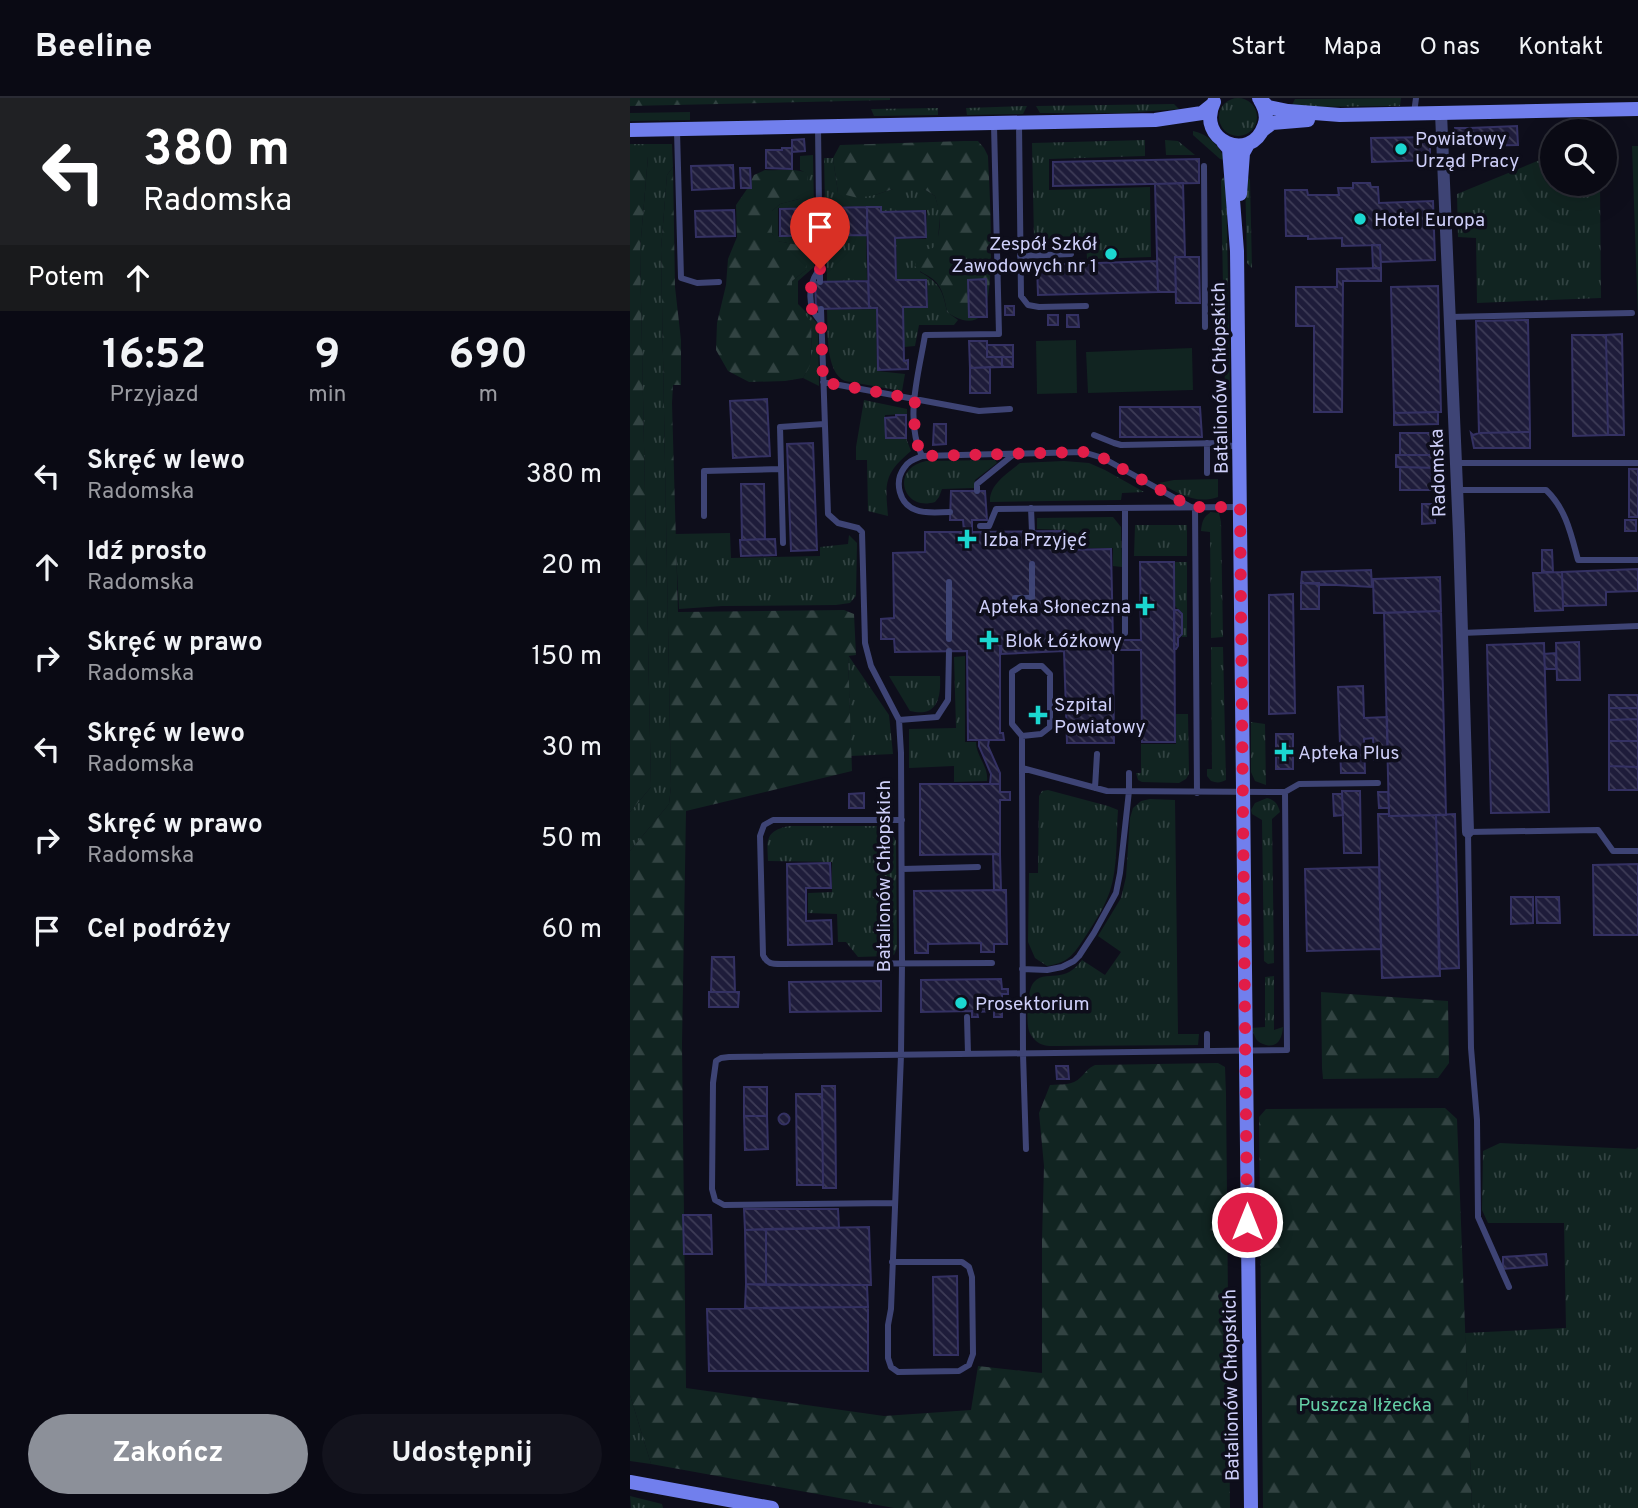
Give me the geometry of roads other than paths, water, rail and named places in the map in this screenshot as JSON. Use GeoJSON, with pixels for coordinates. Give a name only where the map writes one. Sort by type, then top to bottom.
{"type":"FeatureCollection","features":[{"type":"Feature","properties":{"kind":"street"},"geometry":{"type":"LineString","coordinates":[[1259,98],[1268,107],[1340,115],[1638,108]]}},
{"type":"Feature","properties":{"kind":"street"},"geometry":{"type":"LineString","coordinates":[[630,130],[1155,120],[1201,124],[1213,131],[1223,142],[1236,145],[1248,144],[1263,130],[1266,113],[1259,98]]}},
{"type":"Feature","properties":{"kind":"street"},"geometry":{"type":"LineString","coordinates":[[1155,120],[1202,113],[1215,102]]}},
{"type":"Feature","properties":{"kind":"street"},"geometry":{"type":"LineString","coordinates":[[1213,131],[1210,118],[1215,102]]}},
{"type":"Feature","properties":{"kind":"street","name":"Radomska"},"geometry":{"type":"LineString","coordinates":[[1441,113],[1468,832]]}},
{"type":"Feature","properties":{"kind":"street"},"geometry":{"type":"LineString","coordinates":[[1263,130],[1272,123],[1340,115]]}},
{"type":"Feature","properties":{"kind":"street","name":"Batalionów Chłopskich"},"geometry":{"type":"LineString","coordinates":[[1223,142],[1229,149],[1237,251],[1251,1508]]}},
{"type":"Feature","properties":{"kind":"street","name":"Batalionów Chłopskich"},"geometry":{"type":"LineString","coordinates":[[1237,251],[1243,153],[1248,144]]}},
{"type":"Feature","properties":{"kind":"street"},"geometry":{"type":"LineString","coordinates":[[630,1482],[772,1508]]}},
{"type":"Feature","properties":{"kind":"lane"},"geometry":{"type":"LineString","coordinates":[[1414,114],[1416,98]]}},
{"type":"Feature","properties":{"kind":"lane"},"geometry":{"type":"LineString","coordinates":[[1019,122],[1021,296],[1028,304],[1039,307],[1086,306]]}},
{"type":"Feature","properties":{"kind":"lane"},"geometry":{"type":"LineString","coordinates":[[922,456],[916,443],[914,419],[925,335],[999,334],[993,123]]}},
{"type":"Feature","properties":{"kind":"lane"},"geometry":{"type":"LineString","coordinates":[[818,126],[819,208]]}},
{"type":"Feature","properties":{"kind":"lane"},"geometry":{"type":"LineString","coordinates":[[677,129],[681,278],[697,283],[719,282]]}},
{"type":"Feature","properties":{"kind":"lane"},"geometry":{"type":"LineString","coordinates":[[1204,166],[1205,327]]}},
{"type":"Feature","properties":{"kind":"lane"},"geometry":{"type":"LineString","coordinates":[[820,235],[820,282]]}},
{"type":"Feature","properties":{"kind":"lane"},"geometry":{"type":"LineString","coordinates":[[1020,256],[1071,254]]}},
{"type":"Feature","properties":{"kind":"lane"},"geometry":{"type":"LineString","coordinates":[[820,269],[814,274],[811,285],[812,309],[821,323]]}},
{"type":"Feature","properties":{"kind":"lane"},"geometry":{"type":"LineString","coordinates":[[821,309],[823,382],[979,411],[1010,410]]}},
{"type":"Feature","properties":{"kind":"lane"},"geometry":{"type":"LineString","coordinates":[[1450,317],[1632,313]]}},
{"type":"Feature","properties":{"kind":"lane","name":"Batalionów Chłopskich"},"geometry":{"type":"LineString","coordinates":[[823,382],[828,514],[838,523],[858,528],[862,532],[865,643],[871,666],[899,720],[902,820],[901,1055],[894,1203],[892,1262],[891,1309],[888,1325],[888,1358],[891,1367],[898,1372],[959,1371],[969,1365],[973,1354],[972,1277],[969,1267],[962,1262],[892,1262]]}},
{"type":"Feature","properties":{"kind":"lane"},"geometry":{"type":"LineString","coordinates":[[783,543],[780,427],[824,424]]}},
{"type":"Feature","properties":{"kind":"lane"},"geometry":{"type":"LineString","coordinates":[[1094,435],[1121,444],[1223,443],[1240,449]]}},
{"type":"Feature","properties":{"kind":"lane"},"geometry":{"type":"LineString","coordinates":[[1207,443],[1207,473]]}},
{"type":"Feature","properties":{"kind":"lane"},"geometry":{"type":"LineString","coordinates":[[950,512],[925,512],[907,505],[898,487],[903,468],[910,461],[922,456],[1083,452],[1096,455],[1193,507]]}},
{"type":"Feature","properties":{"kind":"lane"},"geometry":{"type":"LineString","coordinates":[[977,491],[977,484],[1015,453]]}},
{"type":"Feature","properties":{"kind":"lane"},"geometry":{"type":"LineString","coordinates":[[1456,463],[1638,463]]}},
{"type":"Feature","properties":{"kind":"lane"},"geometry":{"type":"LineString","coordinates":[[704,516],[704,471],[781,469]]}},
{"type":"Feature","properties":{"kind":"lane"},"geometry":{"type":"LineString","coordinates":[[1457,490],[1546,490],[1564,512],[1578,560],[1637,560]]}},
{"type":"Feature","properties":{"kind":"lane"},"geometry":{"type":"LineString","coordinates":[[1193,507],[1197,793]]}},
{"type":"Feature","properties":{"kind":"lane"},"geometry":{"type":"LineString","coordinates":[[980,526],[989,526],[996,509],[1240,507]]}},
{"type":"Feature","properties":{"kind":"lane"},"geometry":{"type":"LineString","coordinates":[[1031,508],[1032,532]]}},
{"type":"Feature","properties":{"kind":"lane"},"geometry":{"type":"LineString","coordinates":[[1125,508],[1125,633]]}},
{"type":"Feature","properties":{"kind":"lane"},"geometry":{"type":"LineString","coordinates":[[1015,598],[1032,598],[1032,564]]}},
{"type":"Feature","properties":{"kind":"lane"},"geometry":{"type":"LineString","coordinates":[[949,582],[949,639]]}},
{"type":"Feature","properties":{"kind":"lane"},"geometry":{"type":"LineString","coordinates":[[1461,633],[1638,626]]}},
{"type":"Feature","properties":{"kind":"lane"},"geometry":{"type":"LineString","coordinates":[[899,720],[937,717],[948,700],[949,651]]}},
{"type":"Feature","properties":{"kind":"lane"},"geometry":{"type":"LineString","coordinates":[[1022,736],[1041,734],[1050,727],[1050,674],[1042,666],[1021,666],[1012,671],[1012,724],[1022,736],[1022,969],[1026,1149]]}},
{"type":"Feature","properties":{"kind":"lane"},"geometry":{"type":"LineString","coordinates":[[1095,788],[1097,754]]}},
{"type":"Feature","properties":{"kind":"lane"},"geometry":{"type":"LineString","coordinates":[[1022,768],[1107,791],[1284,792],[1299,784],[1378,783]]}},
{"type":"Feature","properties":{"kind":"lane"},"geometry":{"type":"LineString","coordinates":[[1022,969],[1047,970],[1062,967],[1074,961],[1089,946],[1116,893],[1129,773]]}},
{"type":"Feature","properties":{"kind":"lane"},"geometry":{"type":"LineString","coordinates":[[894,1203],[724,1205],[715,1200],[712,1189],[713,1083],[716,1061],[721,1058],[1287,1050],[1284,792]]}},
{"type":"Feature","properties":{"kind":"lane"},"geometry":{"type":"LineString","coordinates":[[902,820],[773,820],[764,825],[760,836],[763,955],[768,963],[992,963]]}},
{"type":"Feature","properties":{"kind":"lane"},"geometry":{"type":"LineString","coordinates":[[1510,1287],[1478,1217],[1477,1120],[1471,1048],[1468,832],[1598,830],[1613,851],[1638,851]]}},
{"type":"Feature","properties":{"kind":"lane"},"geometry":{"type":"LineString","coordinates":[[902,869],[978,867]]}},
{"type":"Feature","properties":{"kind":"lane"},"geometry":{"type":"LineString","coordinates":[[967,1017],[968,1054]]}},
{"type":"Feature","properties":{"kind":"lane"},"geometry":{"type":"LineString","coordinates":[[1208,1034],[1208,1051]]}},
{"type":"Feature","properties":{"kind":"place","name":"Powiatowy Urząd Pracy"},"geometry":{"type":"Point","coordinates":[1401,149]}},
{"type":"Feature","properties":{"kind":"place","name":"Hotel Europa"},"geometry":{"type":"Point","coordinates":[1360,219]}},
{"type":"Feature","properties":{"kind":"place","name":"Zespół Szkół Zawodowych nr 1"},"geometry":{"type":"Point","coordinates":[1111,254]}},
{"type":"Feature","properties":{"kind":"place","name":"Izba Przyjęć"},"geometry":{"type":"Point","coordinates":[967,539]}},
{"type":"Feature","properties":{"kind":"place","name":"Apteka Słoneczna"},"geometry":{"type":"Point","coordinates":[1145,606]}},
{"type":"Feature","properties":{"kind":"place","name":"Blok Łóżkowy"},"geometry":{"type":"Point","coordinates":[989,640]}},
{"type":"Feature","properties":{"kind":"place","name":"Szpital Powiatowy"},"geometry":{"type":"Point","coordinates":[1038,715]}},
{"type":"Feature","properties":{"kind":"place","name":"Apteka Plus"},"geometry":{"type":"Point","coordinates":[1284,752]}},
{"type":"Feature","properties":{"kind":"place","name":"Prosektorium"},"geometry":{"type":"Point","coordinates":[961,1003]}},
{"type":"Feature","properties":{"kind":"park label","name":"Puszcza Iłżecka"},"geometry":{"type":"Point","coordinates":[1365,1404]}}]}
